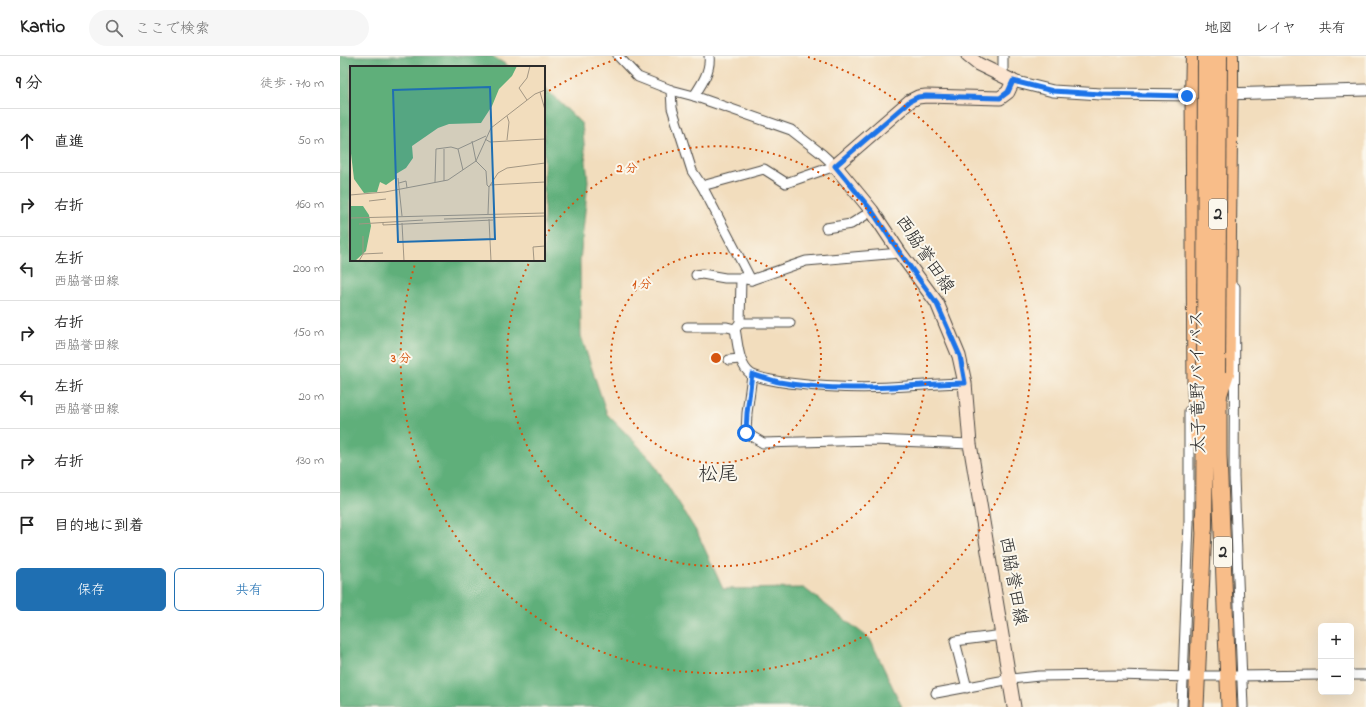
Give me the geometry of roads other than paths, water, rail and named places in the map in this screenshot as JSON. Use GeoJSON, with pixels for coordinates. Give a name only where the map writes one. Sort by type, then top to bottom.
{"type":"FeatureCollection","features":[{"type":"Feature","properties":{"kind":"highway"},"geometry":{"type":"LineString","coordinates":[[1194,56],[1190,96],[1194,222],[1211,372]]}},
{"type":"Feature","properties":{"kind":"highway","name":"太子竜野バイパス"},"geometry":{"type":"LineString","coordinates":[[1206,56],[1211,372],[1219,396],[1219,455],[1229,707]]}},
{"type":"Feature","properties":{"kind":"highway","name":"太子竜野バイパス"},"geometry":{"type":"LineString","coordinates":[[1196,707],[1211,372],[1219,56]]}},
{"type":"Feature","properties":{"kind":"highway"},"geometry":{"type":"LineString","coordinates":[[1211,372],[1228,221],[1233,94],[1230,56]]}},
{"type":"Feature","properties":{"kind":"main road"},"geometry":{"type":"LineString","coordinates":[[835,166],[910,101],[918,97],[1000,98],[1008,92],[1008,79],[978,64],[968,56]]}},
{"type":"Feature","properties":{"kind":"main road","name":"西脇誉田線"},"geometry":{"type":"LineString","coordinates":[[835,166],[872,211],[937,304],[960,356],[965,383],[970,444],[1011,679],[1014,707]]}},
{"type":"Feature","properties":{"kind":"street"},"geometry":{"type":"LineString","coordinates":[[618,56],[638,77],[671,90],[694,96],[791,130],[835,166],[786,183],[764,169],[702,186]]}},
{"type":"Feature","properties":{"kind":"street"},"geometry":{"type":"LineString","coordinates":[[694,96],[702,84],[710,63],[708,56]]}},
{"type":"Feature","properties":{"kind":"street"},"geometry":{"type":"LineString","coordinates":[[1003,56],[1008,79],[1053,91],[1101,94],[1190,96],[1366,90]]}},
{"type":"Feature","properties":{"kind":"street"},"geometry":{"type":"LineString","coordinates":[[1182,707],[1187,677],[1190,522],[1190,96],[1188,56]]}},
{"type":"Feature","properties":{"kind":"street"},"geometry":{"type":"LineString","coordinates":[[1236,56],[1233,94],[1234,476],[1239,676],[1243,707]]}},
{"type":"Feature","properties":{"kind":"street"},"geometry":{"type":"LineString","coordinates":[[671,90],[672,108],[692,171],[702,186],[750,280]]}},
{"type":"Feature","properties":{"kind":"street"},"geometry":{"type":"LineString","coordinates":[[826,228],[851,224],[872,211]]}},
{"type":"Feature","properties":{"kind":"street"},"geometry":{"type":"LineString","coordinates":[[696,275],[702,274],[750,280],[806,262],[900,253]]}},
{"type":"Feature","properties":{"kind":"street"},"geometry":{"type":"LineString","coordinates":[[740,278],[738,326],[740,358],[747,370],[752,374],[779,382],[814,386],[859,388],[965,383]]}},
{"type":"Feature","properties":{"kind":"street"},"geometry":{"type":"LineString","coordinates":[[687,327],[727,327],[790,323]]}},
{"type":"Feature","properties":{"kind":"street"},"geometry":{"type":"LineString","coordinates":[[728,360],[740,358]]}},
{"type":"Feature","properties":{"kind":"street"},"geometry":{"type":"LineString","coordinates":[[752,374],[746,433],[763,443],[874,440],[970,444]]}},
{"type":"Feature","properties":{"kind":"street"},"geometry":{"type":"LineString","coordinates":[[967,688],[955,641],[1003,635]]}},
{"type":"Feature","properties":{"kind":"street"},"geometry":{"type":"LineString","coordinates":[[936,692],[967,688],[1011,679],[1039,676],[1117,675],[1187,677]]}},
{"type":"Feature","properties":{"kind":"street"},"geometry":{"type":"LineString","coordinates":[[1239,676],[1318,675]]}},
{"type":"Feature","properties":{"kind":"street"},"geometry":{"type":"LineString","coordinates":[[1354,675],[1366,675]]}},
{"type":"Feature","properties":{"kind":"street"},"geometry":{"type":"LineString","coordinates":[[1204,676],[1222,676]]}},
{"type":"Feature","properties":{"kind":"district","name":"松尾"},"geometry":{"type":"Point","coordinates":[718,475]}}]}
